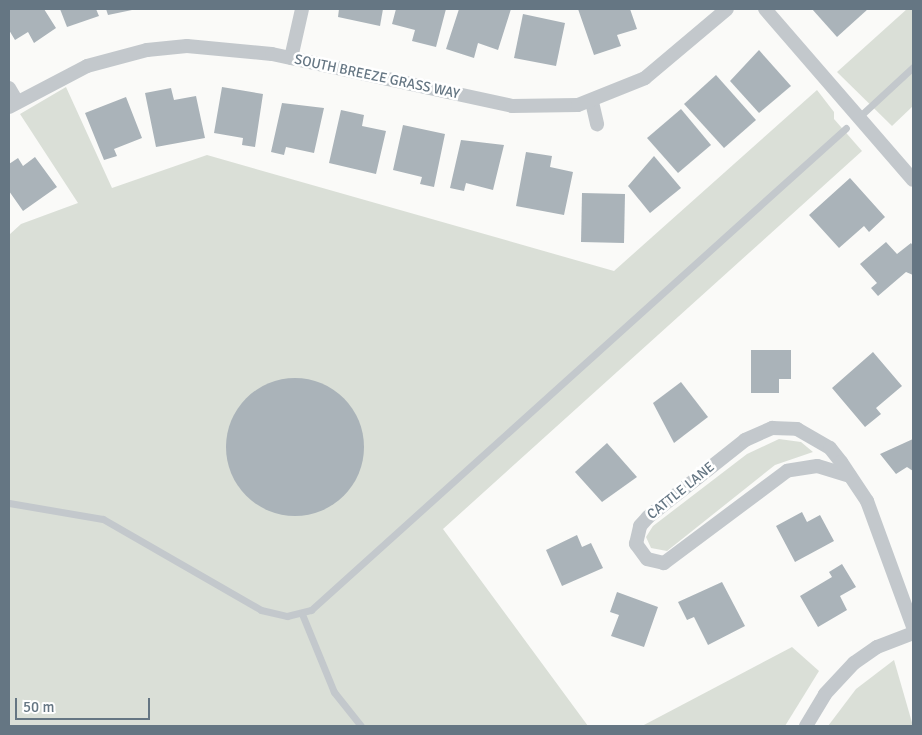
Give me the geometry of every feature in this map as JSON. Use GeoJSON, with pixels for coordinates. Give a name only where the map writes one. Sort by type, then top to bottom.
{"type":"FeatureCollection","features":[{"type":"Feature","properties":{"kind":"street"},"geometry":{"type":"LineString","coordinates":[[291,58],[302,9]]}},
{"type":"Feature","properties":{"kind":"street","name":"SOUTH BREEZE GRASS WAY"},"geometry":{"type":"LineString","coordinates":[[13,105],[70,72],[148,50],[212,46],[291,58],[512,106],[592,102],[659,68],[726,9]]}},
{"type":"Feature","properties":{"kind":"street"},"geometry":{"type":"LineString","coordinates":[[765,9],[913,180]]}},
{"type":"Feature","properties":{"kind":"street"},"geometry":{"type":"LineString","coordinates":[[9,88],[13,105]]}},
{"type":"Feature","properties":{"kind":"street"},"geometry":{"type":"LineString","coordinates":[[592,102],[597,124]]}},
{"type":"Feature","properties":{"kind":"street","name":"CATTLE LANE"},"geometry":{"type":"LineString","coordinates":[[850,476],[817,466],[787,471],[664,563],[647,559],[636,544],[640,526],[648,516],[759,432],[785,427],[810,434],[830,448],[850,476],[882,532],[913,627]]}},
{"type":"Feature","properties":{"kind":"street"},"geometry":{"type":"LineString","coordinates":[[806,726],[825,694],[854,663],[877,647],[913,633]]}},
{"type":"Feature","properties":{"kind":"lane"},"geometry":{"type":"LineString","coordinates":[[859,117],[913,67]]}},
{"type":"Feature","properties":{"kind":"lane"},"geometry":{"type":"LineString","coordinates":[[9,503],[103,519],[261,610],[287,616],[302,614],[320,604],[846,128]]}},
{"type":"Feature","properties":{"kind":"lane"},"geometry":{"type":"LineString","coordinates":[[302,614],[334,692],[361,726]]}},
{"type":"Feature","properties":{"kind":"shaded area"},"geometry":{"type":"Polygon","coordinates":[[[907,9],[913,9],[913,106],[892,126],[837,72],[907,9]]]}},
{"type":"Feature","properties":{"kind":"shaded area"},"geometry":{"type":"Polygon","coordinates":[[[66,87],[112,188],[207,155],[614,271],[817,90],[834,112],[834,119],[862,151],[443,529],[588,726],[9,726],[9,235],[21,224],[78,203],[20,114],[66,87]]]}},
{"type":"Feature","properties":{"kind":"shaded area"},"geometry":{"type":"Polygon","coordinates":[[[779,439],[801,442],[813,452],[775,465],[667,551],[651,548],[646,537],[653,526],[747,454],[779,439]]]}},
{"type":"Feature","properties":{"kind":"shaded area"},"geometry":{"type":"Polygon","coordinates":[[[792,647],[819,671],[785,726],[642,726],[792,647]]]}},
{"type":"Feature","properties":{"kind":"shaded area"},"geometry":{"type":"Polygon","coordinates":[[[894,660],[913,726],[828,726],[856,689],[894,660]]]}},
{"type":"Feature","properties":{"kind":"building"},"geometry":{"type":"Polygon","coordinates":[[[9,9],[44,9],[56,28],[34,43],[28,32],[15,40],[9,30],[9,9]]]}},
{"type":"Feature","properties":{"kind":"building"},"geometry":{"type":"Polygon","coordinates":[[[60,9],[96,9],[99,16],[67,27],[60,9]]]}},
{"type":"Feature","properties":{"kind":"building"},"geometry":{"type":"Polygon","coordinates":[[[106,9],[132,9],[132,10],[108,15],[106,9]]]}},
{"type":"Feature","properties":{"kind":"building"},"geometry":{"type":"Polygon","coordinates":[[[339,9],[383,9],[380,26],[338,17],[339,9]]]}},
{"type":"Feature","properties":{"kind":"building"},"geometry":{"type":"Polygon","coordinates":[[[396,9],[446,9],[436,47],[412,41],[415,30],[392,24],[396,9]]]}},
{"type":"Feature","properties":{"kind":"building"},"geometry":{"type":"Polygon","coordinates":[[[459,9],[511,9],[498,50],[478,43],[474,58],[446,49],[459,9]]]}},
{"type":"Feature","properties":{"kind":"building"},"geometry":{"type":"Polygon","coordinates":[[[578,9],[630,9],[637,29],[617,35],[621,46],[594,55],[578,9]]]}},
{"type":"Feature","properties":{"kind":"building"},"geometry":{"type":"Polygon","coordinates":[[[812,9],[868,9],[837,37],[812,9]]]}},
{"type":"Feature","properties":{"kind":"building"},"geometry":{"type":"Polygon","coordinates":[[[523,14],[565,23],[556,66],[514,58],[523,14]]]}},
{"type":"Feature","properties":{"kind":"building"},"geometry":{"type":"Polygon","coordinates":[[[759,50],[791,86],[759,113],[730,81],[759,50]]]}},
{"type":"Feature","properties":{"kind":"building"},"geometry":{"type":"Polygon","coordinates":[[[716,75],[756,120],[724,148],[684,104],[716,75]]]}},
{"type":"Feature","properties":{"kind":"building"},"geometry":{"type":"Polygon","coordinates":[[[222,87],[263,94],[255,147],[242,145],[243,138],[214,133],[222,87]]]}},
{"type":"Feature","properties":{"kind":"building"},"geometry":{"type":"Polygon","coordinates":[[[171,88],[174,100],[196,96],[205,138],[156,147],[145,93],[171,88]]]}},
{"type":"Feature","properties":{"kind":"building"},"geometry":{"type":"Polygon","coordinates":[[[126,97],[142,138],[114,149],[117,156],[104,160],[85,113],[126,97]]]}},
{"type":"Feature","properties":{"kind":"building"},"geometry":{"type":"Polygon","coordinates":[[[282,103],[324,108],[314,153],[286,147],[284,155],[271,152],[282,103]]]}},
{"type":"Feature","properties":{"kind":"building"},"geometry":{"type":"Polygon","coordinates":[[[681,109],[711,145],[678,173],[647,138],[681,109]]]}},
{"type":"Feature","properties":{"kind":"building"},"geometry":{"type":"Polygon","coordinates":[[[341,110],[364,115],[362,126],[386,131],[376,174],[329,163],[341,110]]]}},
{"type":"Feature","properties":{"kind":"building"},"geometry":{"type":"Polygon","coordinates":[[[403,125],[445,134],[434,187],[420,184],[422,177],[393,170],[403,125]]]}},
{"type":"Feature","properties":{"kind":"building"},"geometry":{"type":"Polygon","coordinates":[[[461,140],[504,145],[493,190],[466,183],[464,191],[450,188],[461,140]]]}},
{"type":"Feature","properties":{"kind":"building"},"geometry":{"type":"Polygon","coordinates":[[[526,152],[552,156],[550,167],[573,172],[564,215],[516,206],[526,152]]]}},
{"type":"Feature","properties":{"kind":"building"},"geometry":{"type":"Polygon","coordinates":[[[654,156],[681,188],[650,213],[628,186],[654,156]]]}},
{"type":"Feature","properties":{"kind":"building"},"geometry":{"type":"Polygon","coordinates":[[[35,157],[57,187],[23,211],[9,191],[9,164],[18,158],[23,166],[35,157]]]}},
{"type":"Feature","properties":{"kind":"building"},"geometry":{"type":"Polygon","coordinates":[[[850,178],[885,217],[869,232],[864,226],[839,248],[809,215],[850,178]]]}},
{"type":"Feature","properties":{"kind":"building"},"geometry":{"type":"Polygon","coordinates":[[[582,193],[625,194],[624,243],[581,242],[582,193]]]}},
{"type":"Feature","properties":{"kind":"building"},"geometry":{"type":"Polygon","coordinates":[[[886,242],[897,254],[911,243],[913,246],[913,275],[906,272],[878,296],[871,288],[877,283],[860,264],[886,242]]]}},
{"type":"Feature","properties":{"kind":"building"},"geometry":{"type":"Polygon","coordinates":[[[751,350],[791,350],[791,379],[779,379],[779,393],[751,393],[751,350]]]}},
{"type":"Feature","properties":{"kind":"building"},"geometry":{"type":"Polygon","coordinates":[[[873,352],[902,386],[876,408],[881,414],[865,427],[832,388],[873,352]]]}},
{"type":"Feature","properties":{"kind":"building"},"geometry":{"type":"Polygon","coordinates":[[[295,378],[309,379],[322,383],[344,398],[359,420],[363,433],[363,461],[359,474],[344,496],[322,511],[309,515],[295,516],[281,515],[268,511],[246,496],[231,474],[227,461],[226,447],[227,433],[231,420],[246,398],[268,383],[281,379],[295,378]]]}},
{"type":"Feature","properties":{"kind":"building"},"geometry":{"type":"Polygon","coordinates":[[[681,382],[708,417],[674,443],[653,403],[681,382]]]}},
{"type":"Feature","properties":{"kind":"building"},"geometry":{"type":"Polygon","coordinates":[[[913,439],[913,471],[907,467],[896,474],[880,454],[913,439]]]}},
{"type":"Feature","properties":{"kind":"building"},"geometry":{"type":"Polygon","coordinates":[[[607,443],[637,477],[602,502],[575,472],[607,443]]]}},
{"type":"Feature","properties":{"kind":"building"},"geometry":{"type":"Polygon","coordinates":[[[802,512],[807,522],[820,515],[834,541],[795,562],[776,526],[802,512]]]}},
{"type":"Feature","properties":{"kind":"building"},"geometry":{"type":"Polygon","coordinates":[[[577,535],[582,547],[591,543],[603,568],[562,586],[546,550],[577,535]]]}},
{"type":"Feature","properties":{"kind":"building"},"geometry":{"type":"Polygon","coordinates":[[[842,564],[856,587],[840,596],[847,610],[818,627],[800,596],[832,577],[829,572],[842,564]]]}},
{"type":"Feature","properties":{"kind":"building"},"geometry":{"type":"Polygon","coordinates":[[[722,582],[745,626],[708,645],[694,617],[687,620],[678,602],[722,582]]]}},
{"type":"Feature","properties":{"kind":"building"},"geometry":{"type":"Polygon","coordinates":[[[617,592],[658,607],[644,647],[611,636],[619,615],[610,612],[617,592]]]}}]}
